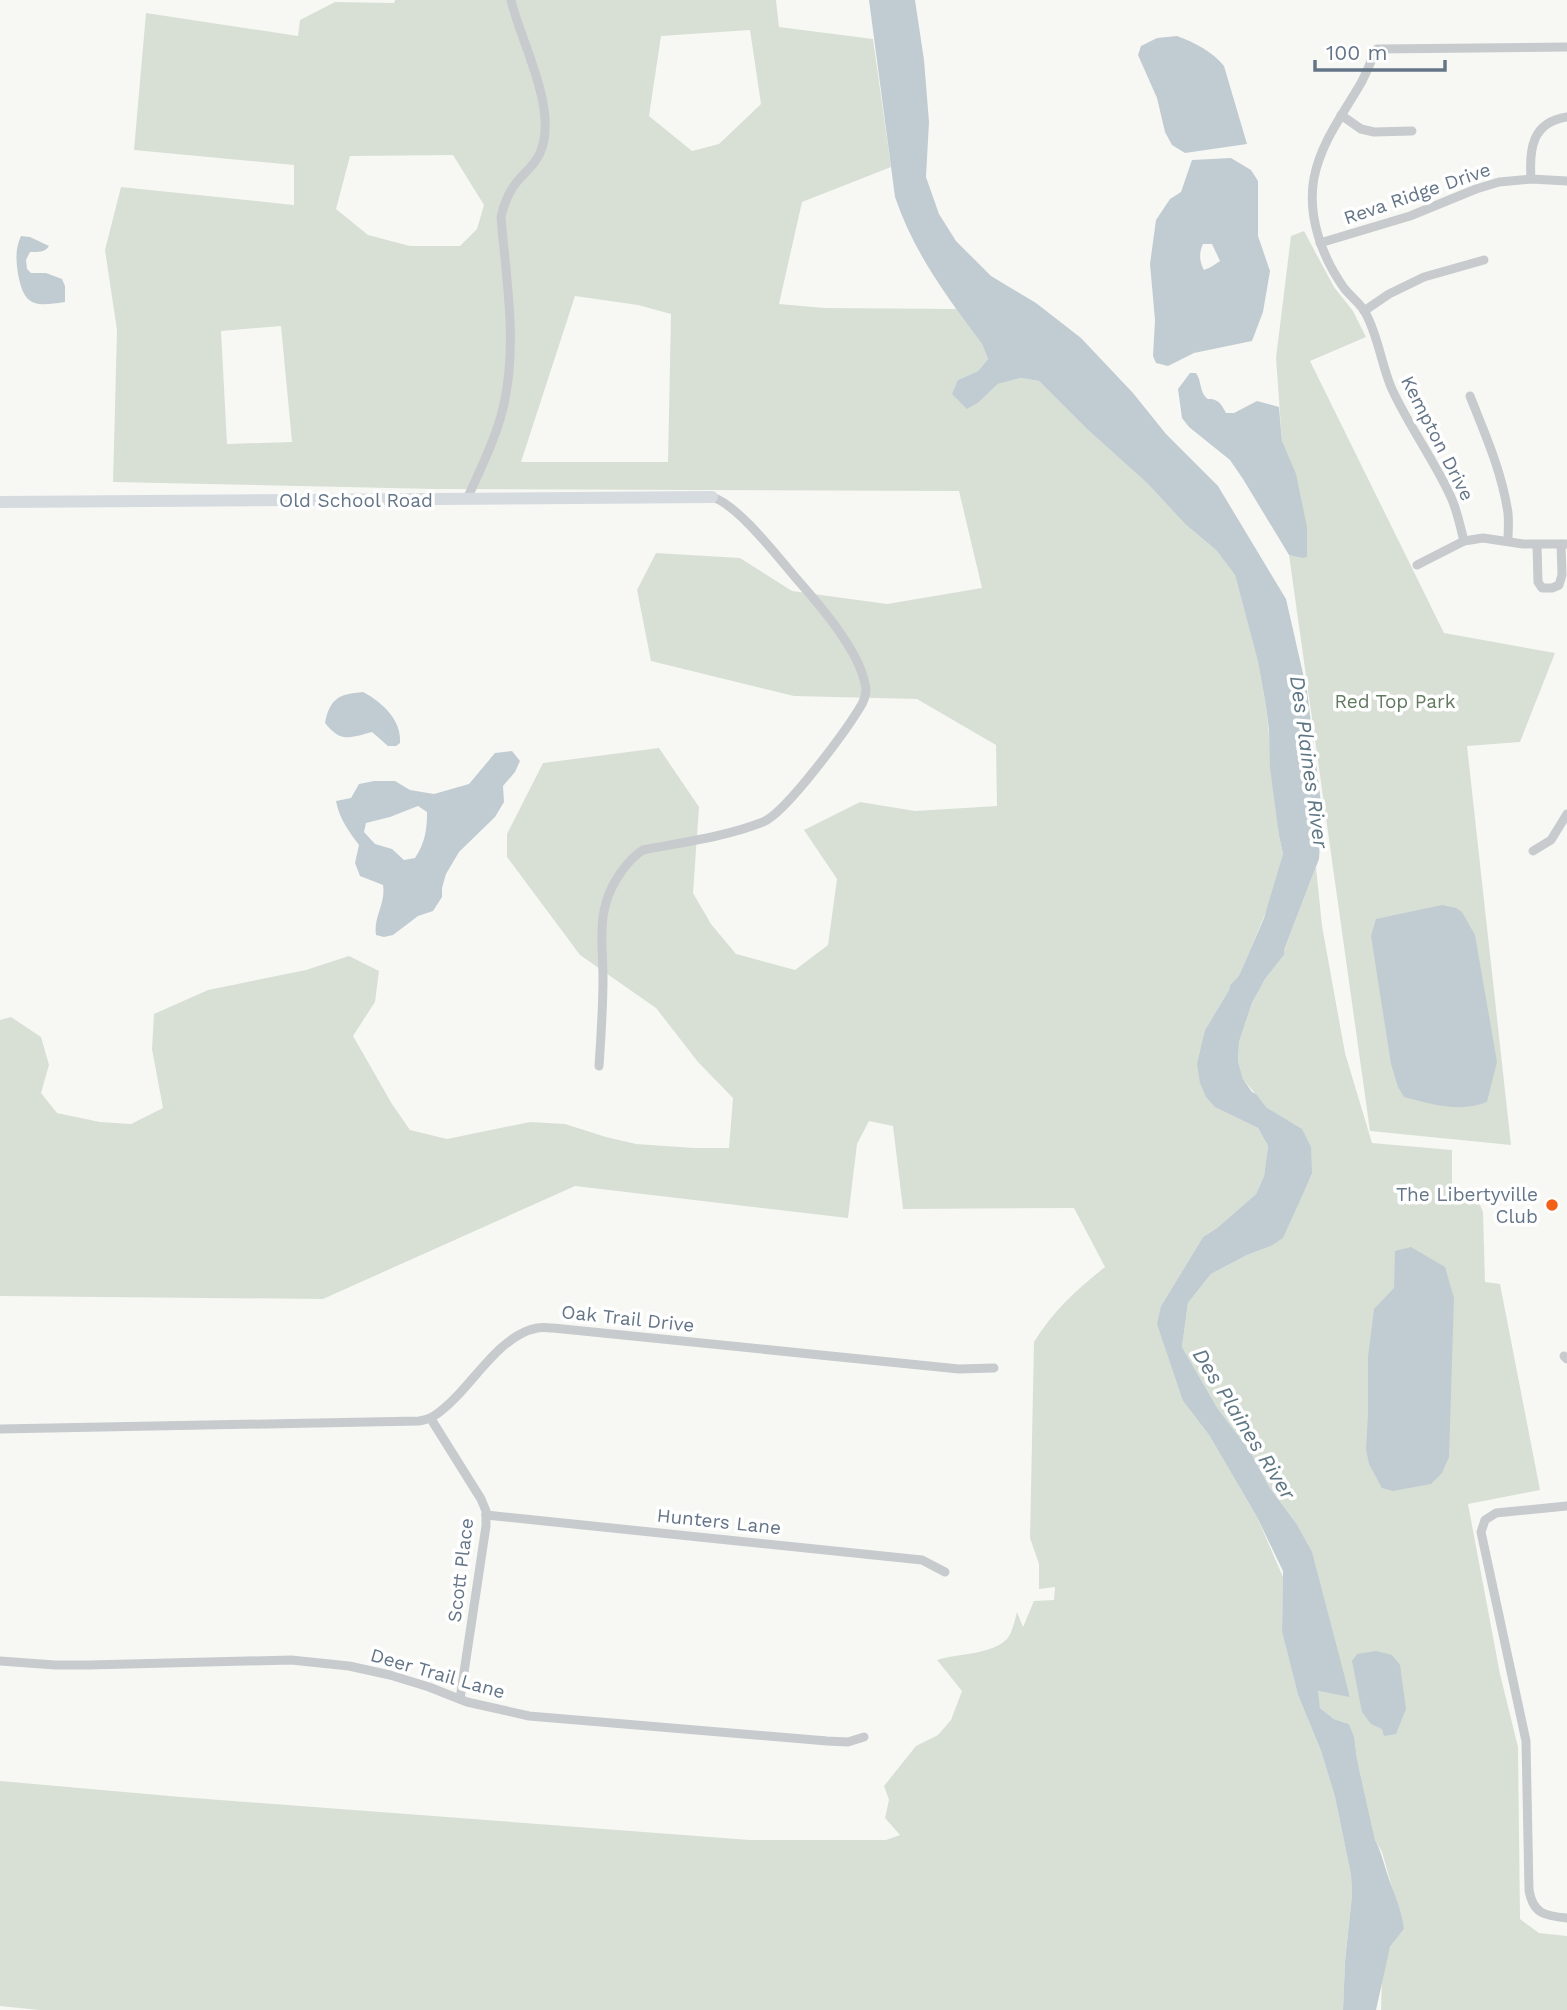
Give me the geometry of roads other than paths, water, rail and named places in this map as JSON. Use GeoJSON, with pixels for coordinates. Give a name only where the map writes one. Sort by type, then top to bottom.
{"type":"FeatureCollection","features":[{"type":"Feature","properties":{"kind":"street"},"geometry":{"type":"LineString","coordinates":[[467,499],[481,470],[502,412],[508,380],[511,317],[501,217],[510,192],[540,153],[544,132],[542,103],[529,51],[511,0]]}},
{"type":"Feature","properties":{"kind":"street","name":"Kempton Drive"},"geometry":{"type":"LineString","coordinates":[[1464,541],[1452,497],[1408,422],[1391,387],[1364,311],[1335,275],[1320,243],[1312,194],[1314,176],[1324,146],[1362,81],[1377,49],[1567,47]]}},
{"type":"Feature","properties":{"kind":"street"},"geometry":{"type":"LineString","coordinates":[[1341,114],[1360,129],[1374,132],[1412,131]]}},
{"type":"Feature","properties":{"kind":"street"},"geometry":{"type":"LineString","coordinates":[[1531,178],[1530,158],[1534,140],[1553,120],[1567,117]]}},
{"type":"Feature","properties":{"kind":"street","name":"Reva Ridge Drive"},"geometry":{"type":"LineString","coordinates":[[1320,243],[1410,216],[1499,182],[1531,178],[1567,181]]}},
{"type":"Feature","properties":{"kind":"street"},"geometry":{"type":"LineString","coordinates":[[1364,311],[1389,294],[1423,277],[1484,260]]}},
{"type":"Feature","properties":{"kind":"street"},"geometry":{"type":"LineString","coordinates":[[1470,396],[1503,488],[1508,517],[1508,541]]}},
{"type":"Feature","properties":{"kind":"street"},"geometry":{"type":"LineString","coordinates":[[599,1066],[606,903],[615,882],[629,862],[643,850],[735,832],[766,821],[795,794],[841,735],[863,702],[866,691],[851,650],[822,607],[750,527],[720,499],[712,497]]}},
{"type":"Feature","properties":{"kind":"street","name":"Old School Road"},"geometry":{"type":"LineString","coordinates":[[0,502],[712,497]]}},
{"type":"Feature","properties":{"kind":"street"},"geometry":{"type":"LineString","coordinates":[[1417,565],[1464,541],[1483,538],[1537,545],[1564,544],[1559,585],[1546,589],[1538,582],[1537,545]]}},
{"type":"Feature","properties":{"kind":"street"},"geometry":{"type":"LineString","coordinates":[[1533,851],[1551,840],[1567,814]]}},
{"type":"Feature","properties":{"kind":"street","name":"Oak Trail Drive"},"geometry":{"type":"LineString","coordinates":[[431,1419],[455,1398],[506,1343],[537,1328],[959,1369],[994,1368]]}},
{"type":"Feature","properties":{"kind":"street"},"geometry":{"type":"LineString","coordinates":[[0,1429],[406,1422],[431,1419]]}},
{"type":"Feature","properties":{"kind":"street","name":"Scott Place"},"geometry":{"type":"LineString","coordinates":[[431,1419],[481,1499],[486,1515],[460,1699]]}},
{"type":"Feature","properties":{"kind":"street"},"geometry":{"type":"LineString","coordinates":[[1567,1506],[1496,1513],[1489,1516],[1482,1525],[1481,1532],[1526,1741],[1528,1890],[1531,1902],[1537,1910],[1552,1917],[1567,1918]]}},
{"type":"Feature","properties":{"kind":"street","name":"Hunters Lane"},"geometry":{"type":"LineString","coordinates":[[486,1515],[922,1560],[945,1572]]}},
{"type":"Feature","properties":{"kind":"street","name":"Deer Trail Lane"},"geometry":{"type":"LineString","coordinates":[[0,1661],[78,1665],[317,1662],[390,1675],[460,1699],[519,1714],[827,1741],[848,1742],[864,1737]]}},
{"type":"Feature","properties":{"kind":"water","name":"Des Plaines River"},"geometry":{"type":"Polygon","coordinates":[[[869,0],[915,0],[924,60],[929,122],[926,177],[939,214],[956,241],[991,276],[1036,303],[1081,338],[1133,393],[1166,434],[1218,486],[1286,599],[1307,691],[1322,811],[1319,859],[1284,955],[1265,979],[1252,1003],[1239,1042],[1238,1061],[1243,1079],[1267,1108],[1302,1129],[1311,1147],[1312,1174],[1283,1238],[1211,1274],[1188,1303],[1182,1347],[1218,1409],[1250,1451],[1270,1488],[1296,1523],[1312,1552],[1350,1697],[1318,1691],[1320,1708],[1334,1719],[1349,1724],[1354,1736],[1375,1840],[1404,1929],[1390,1947],[1376,2010],[1343,2010],[1352,1895],[1351,1875],[1335,1797],[1321,1751],[1298,1695],[1282,1632],[1283,1571],[1257,1517],[1209,1435],[1183,1401],[1157,1324],[1161,1306],[1203,1237],[1256,1194],[1264,1176],[1268,1146],[1258,1128],[1215,1107],[1206,1097],[1200,1083],[1197,1064],[1205,1030],[1230,985],[1239,976],[1264,918],[1283,854],[1270,768],[1266,706],[1258,662],[1235,575],[1216,550],[1185,524],[1148,484],[1039,381],[1021,378],[998,384],[967,409],[952,394],[958,380],[978,371],[988,359],[982,344],[944,292],[922,256],[895,197],[869,0]]]}},
{"type":"Feature","properties":{"kind":"water"},"geometry":{"type":"Polygon","coordinates":[[[1177,36],[1203,48],[1224,66],[1247,144],[1185,153],[1172,145],[1165,132],[1157,98],[1138,55],[1141,46],[1157,38],[1177,36]]]}},
{"type":"Feature","properties":{"kind":"water"},"geometry":{"type":"Polygon","coordinates":[[[1231,158],[1251,170],[1258,181],[1258,236],[1270,271],[1263,312],[1252,341],[1194,353],[1168,366],[1156,363],[1153,356],[1155,320],[1150,264],[1156,220],[1170,199],[1181,192],[1192,160],[1231,158]],[[1203,244],[1202,247],[1200,260],[1204,270],[1220,261],[1212,244],[1203,244]]]}},
{"type":"Feature","properties":{"kind":"water"},"geometry":{"type":"Polygon","coordinates":[[[21,236],[49,246],[43,251],[30,252],[26,260],[27,269],[31,273],[46,273],[62,279],[65,302],[38,304],[27,298],[20,285],[16,259],[21,236]]]}},
{"type":"Feature","properties":{"kind":"water"},"geometry":{"type":"Polygon","coordinates":[[[1190,373],[1196,373],[1206,397],[1219,402],[1226,413],[1234,413],[1257,401],[1279,407],[1282,441],[1296,474],[1307,527],[1307,557],[1289,555],[1230,460],[1189,427],[1182,418],[1178,389],[1190,373]]]}},
{"type":"Feature","properties":{"kind":"water"},"geometry":{"type":"Polygon","coordinates":[[[363,692],[384,706],[394,719],[400,735],[400,743],[396,746],[388,746],[372,732],[351,737],[341,736],[325,723],[330,708],[337,699],[363,692]]]}},
{"type":"Feature","properties":{"kind":"water"},"geometry":{"type":"Polygon","coordinates":[[[512,751],[520,761],[503,786],[504,802],[495,817],[459,852],[446,874],[442,897],[433,911],[418,916],[393,935],[376,935],[383,885],[360,876],[355,863],[359,845],[342,819],[336,801],[351,798],[359,784],[374,781],[395,781],[410,790],[434,794],[469,784],[495,753],[512,751]],[[418,806],[366,823],[364,832],[375,844],[392,849],[404,860],[415,858],[425,836],[427,812],[418,806]]]}},
{"type":"Feature","properties":{"kind":"water"},"geometry":{"type":"Polygon","coordinates":[[[1442,905],[1462,912],[1475,935],[1497,1062],[1487,1102],[1466,1107],[1445,1106],[1404,1097],[1398,1087],[1391,1064],[1371,936],[1376,919],[1442,905]]]}},
{"type":"Feature","properties":{"kind":"water"},"geometry":{"type":"Polygon","coordinates":[[[1411,1247],[1445,1267],[1454,1298],[1449,1457],[1442,1473],[1431,1484],[1393,1491],[1382,1488],[1369,1464],[1366,1449],[1368,1357],[1374,1309],[1394,1288],[1395,1251],[1411,1247]]]}},
{"type":"Feature","properties":{"kind":"water"},"geometry":{"type":"Polygon","coordinates":[[[1376,1651],[1392,1655],[1400,1665],[1406,1709],[1396,1734],[1384,1736],[1382,1729],[1371,1724],[1362,1712],[1352,1661],[1357,1654],[1376,1651]]]}},
{"type":"Feature","properties":{"kind":"place","name":"The Libertyville Club"},"geometry":{"type":"Point","coordinates":[1552,1205]}},
{"type":"Feature","properties":{"kind":"park label","name":"Red Top Park"},"geometry":{"type":"Point","coordinates":[1395,701]}}]}
